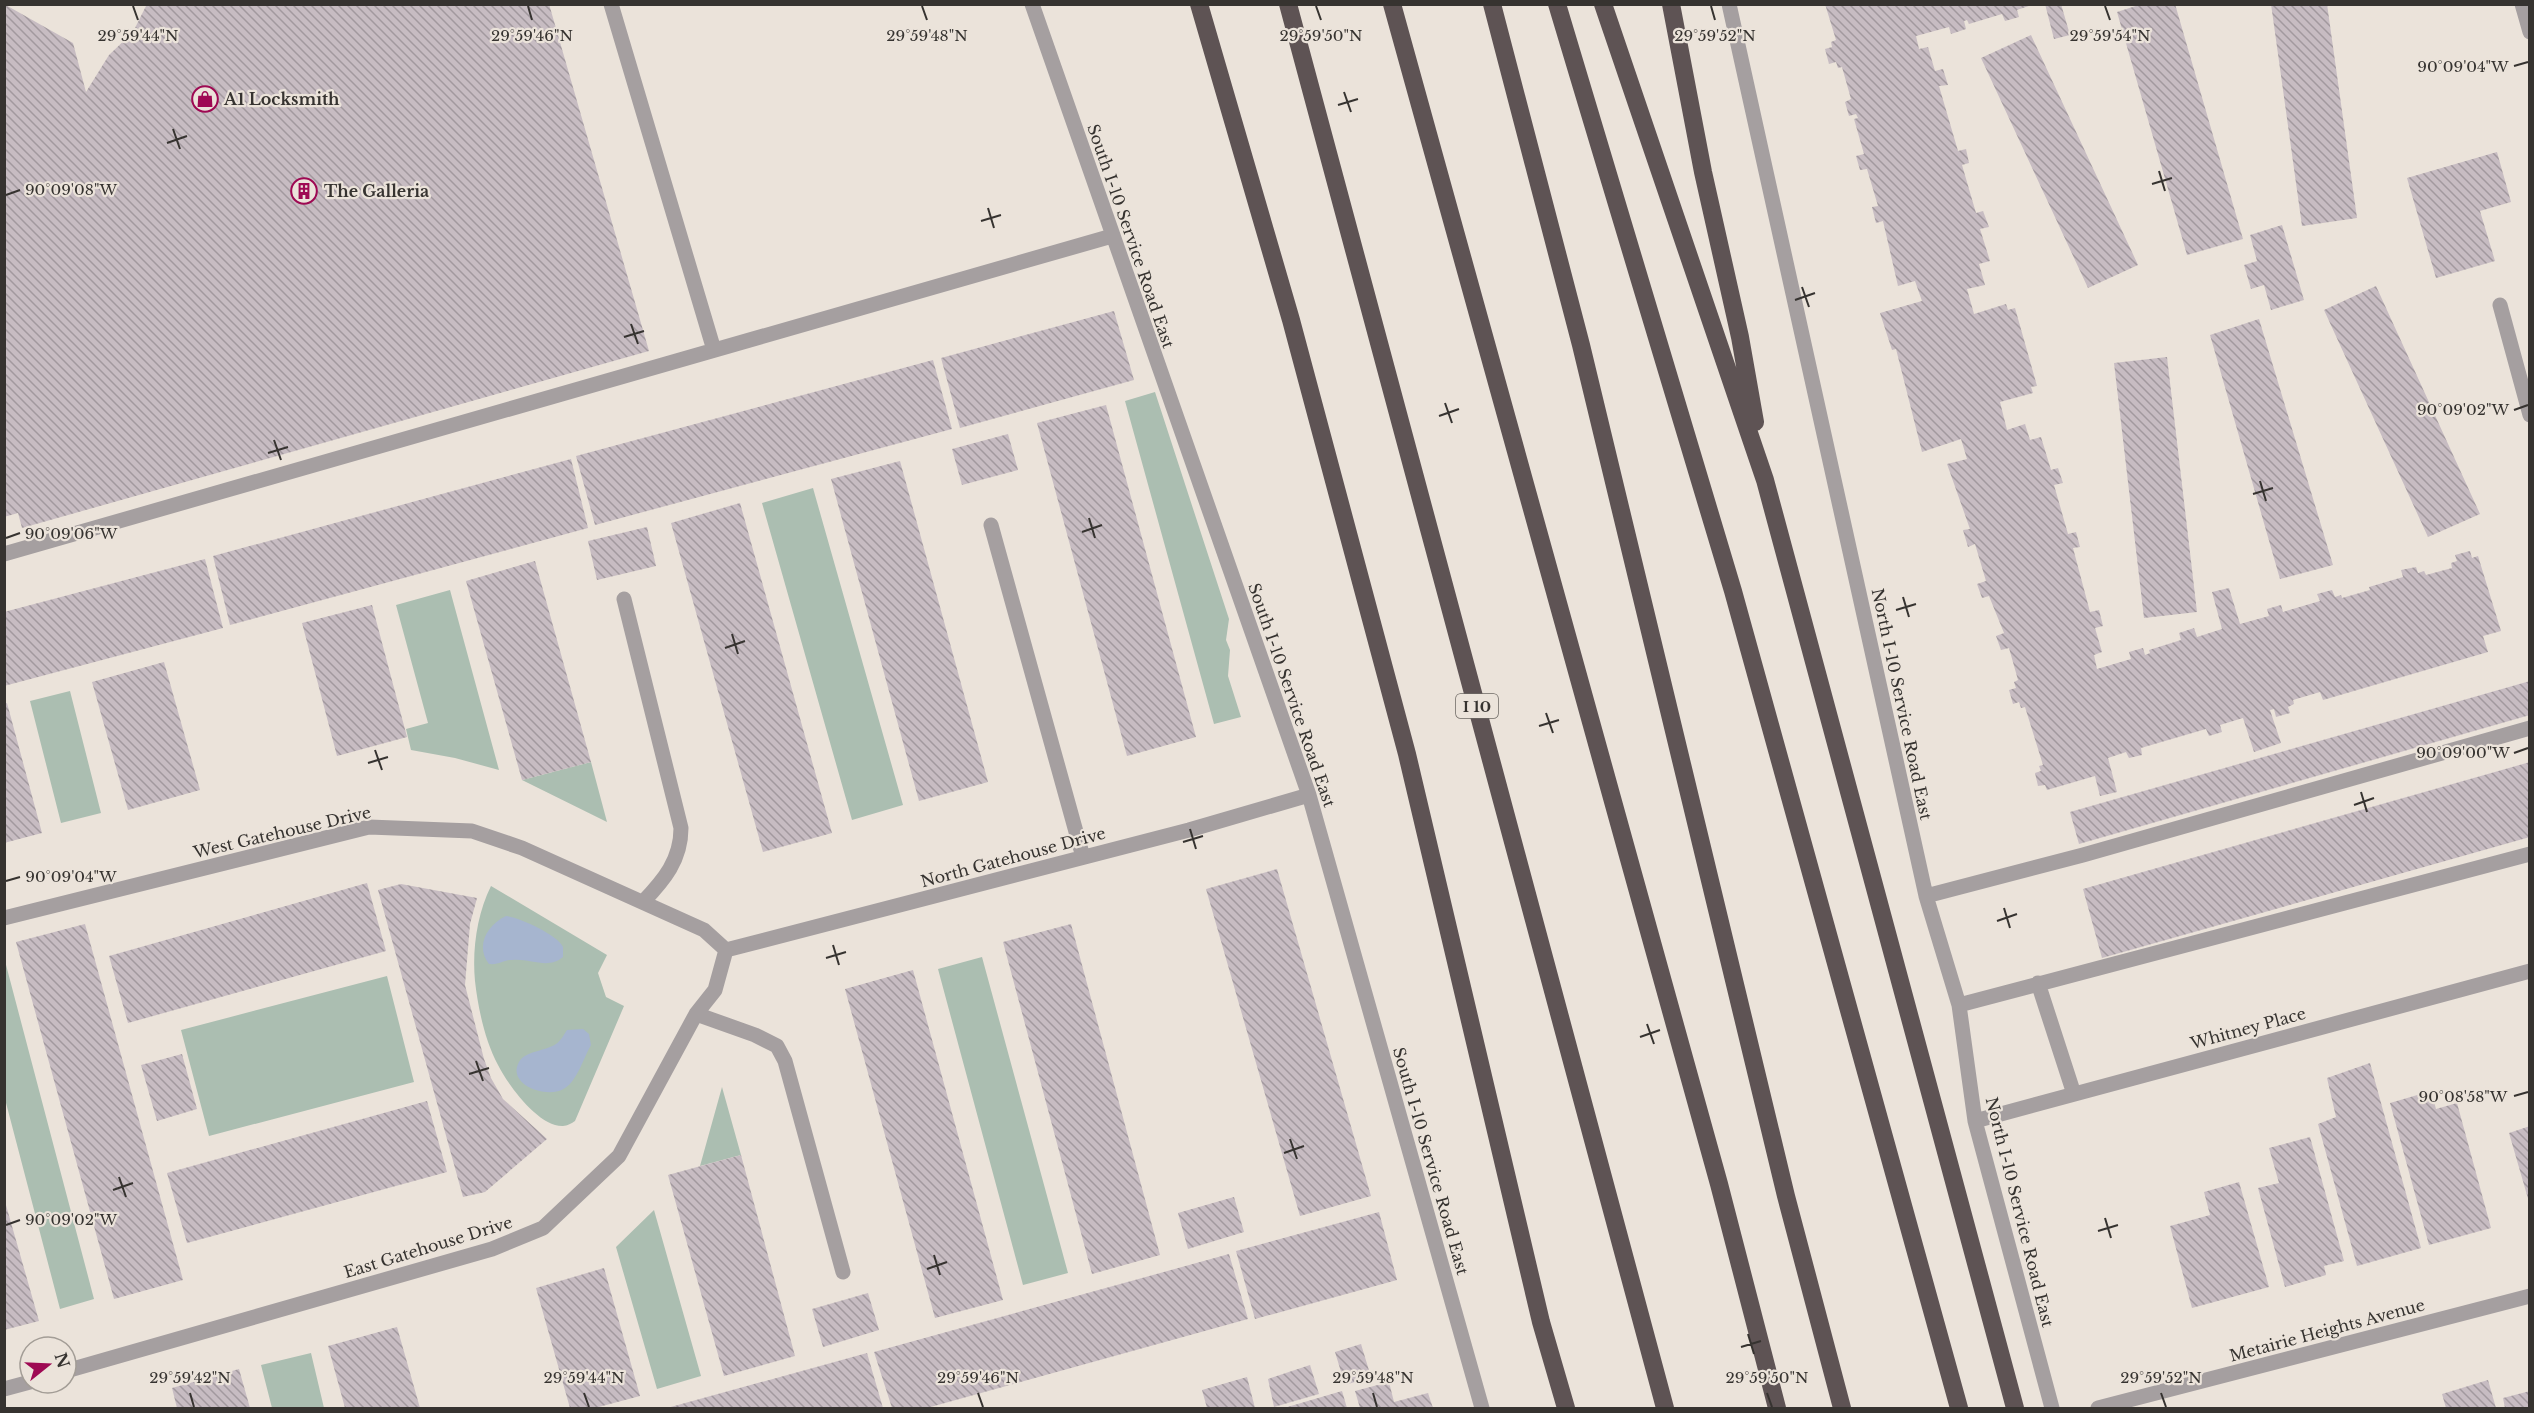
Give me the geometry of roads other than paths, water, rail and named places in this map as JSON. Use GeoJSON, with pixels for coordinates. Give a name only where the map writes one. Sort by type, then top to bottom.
{"type":"FeatureCollection","features":[{"type":"Feature","properties":{"kind":"highway"},"geometry":{"type":"LineString","coordinates":[[1199,4],[1291,320],[1407,754],[1541,1322],[1566,1408]]}},
{"type":"Feature","properties":{"kind":"highway","name":"I 10"},"geometry":{"type":"LineString","coordinates":[[1288,4],[1665,1408]]}},
{"type":"Feature","properties":{"kind":"highway"},"geometry":{"type":"LineString","coordinates":[[1392,4],[1719,1184],[1777,1408]]}},
{"type":"Feature","properties":{"kind":"highway"},"geometry":{"type":"LineString","coordinates":[[1492,4],[1581,345],[1780,1173],[1842,1408]]}},
{"type":"Feature","properties":{"kind":"highway"},"geometry":{"type":"LineString","coordinates":[[1557,4],[1733,591],[1959,1408]]}},
{"type":"Feature","properties":{"kind":"highway"},"geometry":{"type":"LineString","coordinates":[[1603,4],[1765,480],[2015,1408]]}},
{"type":"Feature","properties":{"kind":"highway"},"geometry":{"type":"LineString","coordinates":[[1671,4],[1703,172],[1740,337],[1765,480]]}},
{"type":"Feature","properties":{"kind":"street"},"geometry":{"type":"LineString","coordinates":[[611,4],[714,350]]}},
{"type":"Feature","properties":{"kind":"street","name":"South I-10 Service Road East"},"geometry":{"type":"LineString","coordinates":[[1032,4],[1309,795],[1482,1408]]}},
{"type":"Feature","properties":{"kind":"street","name":"North I-10 Service Road East"},"geometry":{"type":"LineString","coordinates":[[1729,4],[1926,896],[1959,1005],[1975,1121],[2052,1408]]}},
{"type":"Feature","properties":{"kind":"street"},"geometry":{"type":"LineString","coordinates":[[2525,11],[2529,32]]}},
{"type":"Feature","properties":{"kind":"street"},"geometry":{"type":"LineString","coordinates":[[4,554],[1112,236]]}},
{"type":"Feature","properties":{"kind":"street"},"geometry":{"type":"LineString","coordinates":[[2500,305],[2529,415]]}},
{"type":"Feature","properties":{"kind":"street"},"geometry":{"type":"LineString","coordinates":[[991,525],[1083,857]]}},
{"type":"Feature","properties":{"kind":"street"},"geometry":{"type":"LineString","coordinates":[[624,599],[681,828],[681,844],[676,860],[666,878],[643,902]]}},
{"type":"Feature","properties":{"kind":"street"},"geometry":{"type":"LineString","coordinates":[[1926,896],[2084,855],[2529,728]]}},
{"type":"Feature","properties":{"kind":"street","name":"North Gatehouse Drive"},"geometry":{"type":"LineString","coordinates":[[726,950],[1189,830],[1309,795]]}},
{"type":"Feature","properties":{"kind":"street","name":"West Gatehouse Drive"},"geometry":{"type":"LineString","coordinates":[[4,918],[369,827],[472,831],[522,848],[704,930],[726,950]]}},
{"type":"Feature","properties":{"kind":"street"},"geometry":{"type":"LineString","coordinates":[[1959,1005],[2529,854]]}},
{"type":"Feature","properties":{"kind":"street","name":"East Gatehouse Drive"},"geometry":{"type":"LineString","coordinates":[[78,1368],[492,1249],[543,1228],[620,1156],[696,1014],[715,990],[726,950]]}},
{"type":"Feature","properties":{"kind":"street","name":"Whitney Place"},"geometry":{"type":"LineString","coordinates":[[1975,1121],[2529,971]]}},
{"type":"Feature","properties":{"kind":"street"},"geometry":{"type":"LineString","coordinates":[[2038,983],[2074,1094]]}},
{"type":"Feature","properties":{"kind":"street"},"geometry":{"type":"LineString","coordinates":[[696,1014],[755,1035],[777,1046],[781,1053],[843,1272]]}},
{"type":"Feature","properties":{"kind":"street","name":"Metairie Heights Avenue"},"geometry":{"type":"LineString","coordinates":[[2098,1408],[2529,1296]]}},
{"type":"Feature","properties":{"kind":"water"},"geometry":{"type":"Polygon","coordinates":[[[506,916],[528,923],[554,937],[563,947],[563,957],[551,963],[509,960],[489,964],[483,950],[485,937],[493,925],[506,916]]]}},
{"type":"Feature","properties":{"kind":"water"},"geometry":{"type":"Polygon","coordinates":[[[583,1029],[589,1034],[591,1045],[577,1074],[565,1088],[558,1091],[540,1091],[523,1083],[518,1077],[517,1070],[522,1058],[556,1044],[567,1030],[583,1029]]]}},
{"type":"Feature","properties":{"kind":"place","name":"A1 Locksmith"},"geometry":{"type":"Point","coordinates":[205,99]}},
{"type":"Feature","properties":{"kind":"place","name":"The Galleria"},"geometry":{"type":"Point","coordinates":[304,191]}}]}
